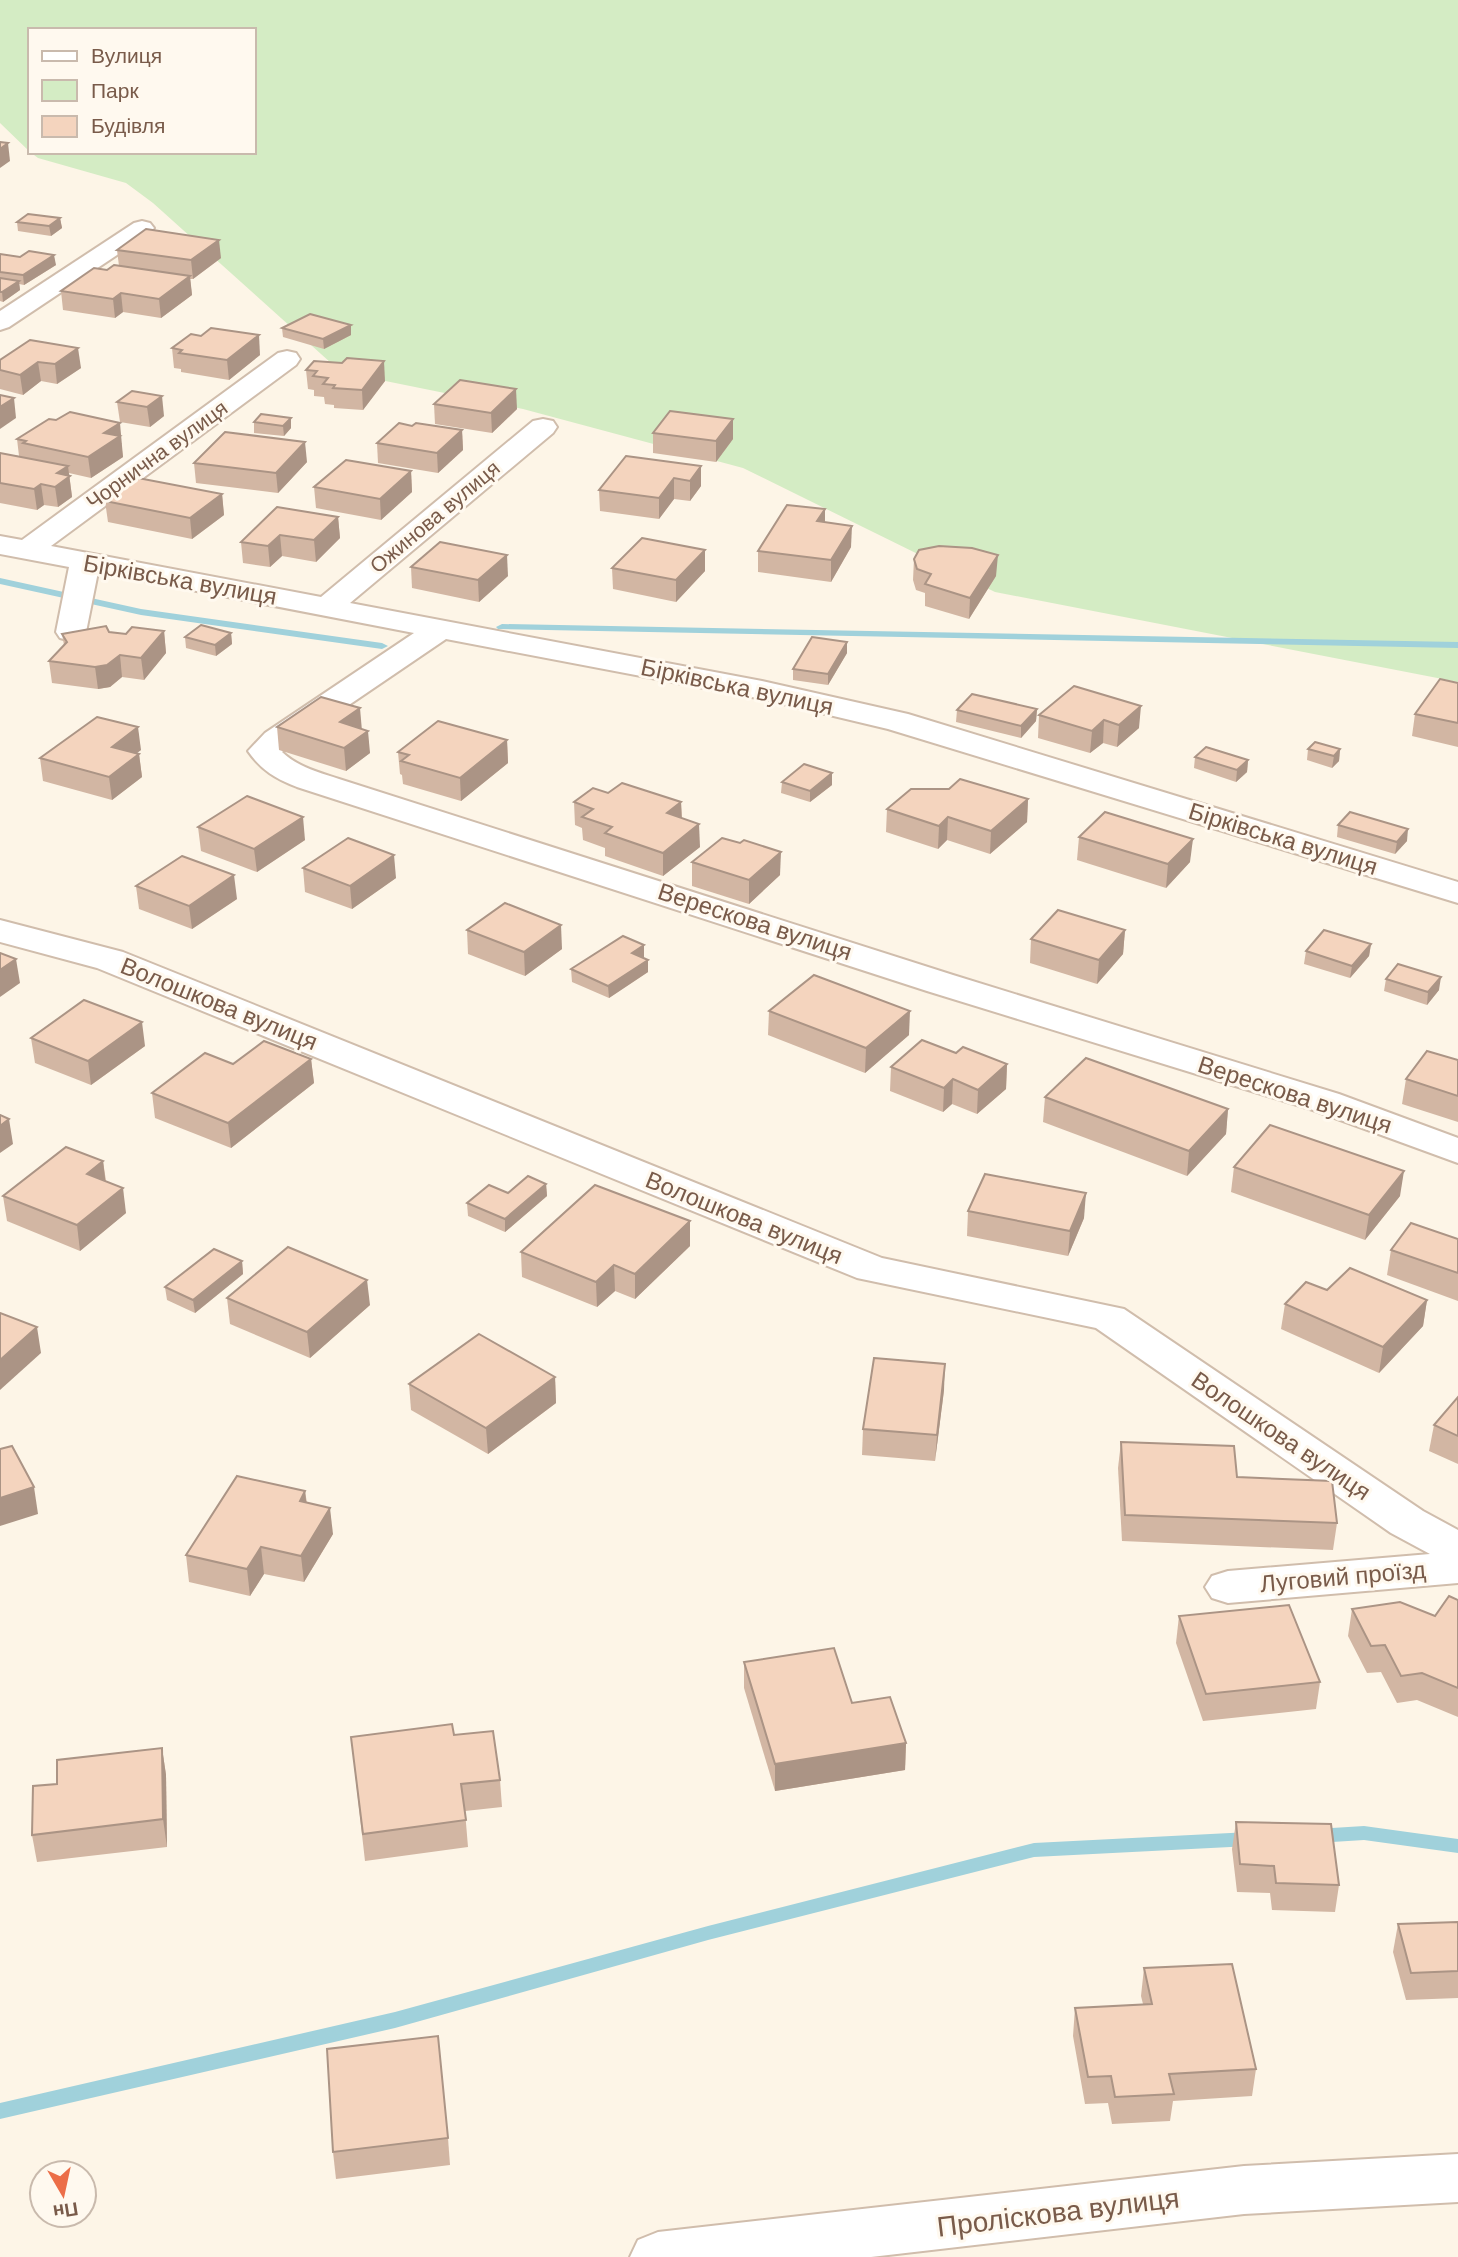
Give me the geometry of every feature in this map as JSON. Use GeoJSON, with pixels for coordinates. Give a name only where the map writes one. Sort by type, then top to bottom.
{"type":"FeatureCollection","features":[{"type":"Feature","properties":{"kind":"street"},"geometry":{"type":"LineString","coordinates":[[0,322],[142,228]]}},
{"type":"Feature","properties":{"kind":"street","name":"Чорнична вулиця"},"geometry":{"type":"LineString","coordinates":[[13,548],[287,359]]}},
{"type":"Feature","properties":{"kind":"street","name":"Ожинова вулиця"},"geometry":{"type":"LineString","coordinates":[[328,606],[543,428]]}},
{"type":"Feature","properties":{"kind":"street","name":"Бірківська вулиця"},"geometry":{"type":"LineString","coordinates":[[13,548],[762,690],[897,721],[1458,893]]}},
{"type":"Feature","properties":{"kind":"street"},"geometry":{"type":"LineString","coordinates":[[75,610],[85,562]]}},
{"type":"Feature","properties":{"kind":"street","name":"Верескова вулиця"},"geometry":{"type":"LineString","coordinates":[[442,628],[276,740],[264,751],[272,762],[293,774],[327,786],[940,983],[1326,1102],[1458,1151]]}},
{"type":"Feature","properties":{"kind":"street","name":"Волошкова вулиця"},"geometry":{"type":"LineString","coordinates":[[0,931],[110,960],[871,1269],[1109,1318],[1407,1522],[1458,1549]]}},
{"type":"Feature","properties":{"kind":"street","name":"Луговий проїзд"},"geometry":{"type":"LineString","coordinates":[[1228,1587],[1458,1567]]}},
{"type":"Feature","properties":{"kind":"street","name":"Проліскова вулиця"},"geometry":{"type":"LineString","coordinates":[[658,2257],[1244,2190],[1458,2178]]}},
{"type":"Feature","properties":{"kind":"green space"},"geometry":{"type":"Polygon","coordinates":[[[0,0],[1458,0],[1458,682],[995,592],[743,468],[523,409],[341,372],[153,203],[126,183],[38,158],[33,154],[256,154],[256,28],[28,28],[28,150],[0,123],[0,0]]]}},
{"type":"Feature","properties":{"kind":"building"},"geometry":{"type":"Polygon","coordinates":[[[28,214],[60,218],[49,226],[17,222],[28,214]]]}},
{"type":"Feature","properties":{"kind":"building"},"geometry":{"type":"Polygon","coordinates":[[[146,229],[219,240],[191,260],[117,250],[146,229]]]}},
{"type":"Feature","properties":{"kind":"building"},"geometry":{"type":"Polygon","coordinates":[[[29,251],[54,255],[23,275],[0,272],[0,254],[20,257],[29,251]]]}},
{"type":"Feature","properties":{"kind":"building"},"geometry":{"type":"Polygon","coordinates":[[[114,265],[190,276],[159,299],[121,293],[113,299],[61,291],[94,268],[107,270],[114,265]]]}},
{"type":"Feature","properties":{"kind":"building"},"geometry":{"type":"Polygon","coordinates":[[[0,278],[19,281],[0,292],[0,278]]]}},
{"type":"Feature","properties":{"kind":"building"},"geometry":{"type":"Polygon","coordinates":[[[310,314],[351,325],[323,339],[282,328],[310,314]]]}},
{"type":"Feature","properties":{"kind":"building"},"geometry":{"type":"Polygon","coordinates":[[[211,328],[259,335],[227,360],[179,353],[182,350],[172,348],[191,334],[201,336],[211,328]]]}},
{"type":"Feature","properties":{"kind":"building"},"geometry":{"type":"Polygon","coordinates":[[[30,340],[78,348],[55,364],[38,362],[20,375],[0,370],[0,360],[30,340]]]}},
{"type":"Feature","properties":{"kind":"building"},"geometry":{"type":"Polygon","coordinates":[[[347,358],[384,361],[362,390],[333,388],[335,385],[323,384],[328,378],[313,376],[317,371],[306,370],[314,361],[342,363],[347,358]]]}},
{"type":"Feature","properties":{"kind":"building"},"geometry":{"type":"Polygon","coordinates":[[[460,380],[516,389],[491,413],[434,404],[460,380]]]}},
{"type":"Feature","properties":{"kind":"building"},"geometry":{"type":"Polygon","coordinates":[[[132,391],[162,396],[147,407],[117,402],[132,391]]]}},
{"type":"Feature","properties":{"kind":"building"},"geometry":{"type":"Polygon","coordinates":[[[0,395],[14,398],[0,407],[0,395]]]}},
{"type":"Feature","properties":{"kind":"building"},"geometry":{"type":"Polygon","coordinates":[[[670,411],[733,419],[716,441],[653,433],[670,411]]]}},
{"type":"Feature","properties":{"kind":"building"},"geometry":{"type":"Polygon","coordinates":[[[70,412],[120,423],[104,433],[120,436],[88,457],[23,443],[26,441],[17,439],[49,419],[56,420],[70,412]]]}},
{"type":"Feature","properties":{"kind":"building"},"geometry":{"type":"Polygon","coordinates":[[[261,414],[291,418],[283,426],[254,422],[261,414]]]}},
{"type":"Feature","properties":{"kind":"building"},"geometry":{"type":"Polygon","coordinates":[[[399,423],[462,430],[437,453],[377,443],[399,423]]]}},
{"type":"Feature","properties":{"kind":"building"},"geometry":{"type":"Polygon","coordinates":[[[225,432],[305,442],[276,473],[194,463],[225,432]]]}},
{"type":"Feature","properties":{"kind":"building"},"geometry":{"type":"Polygon","coordinates":[[[0,453],[68,466],[57,473],[70,476],[55,487],[41,484],[34,489],[0,483],[0,453]]]}},
{"type":"Feature","properties":{"kind":"building"},"geometry":{"type":"Polygon","coordinates":[[[626,456],[701,466],[690,481],[674,478],[659,498],[599,490],[626,456]]]}},
{"type":"Feature","properties":{"kind":"building"},"geometry":{"type":"Polygon","coordinates":[[[346,460],[411,471],[380,499],[314,487],[346,460]]]}},
{"type":"Feature","properties":{"kind":"building"},"geometry":{"type":"Polygon","coordinates":[[[138,478],[222,494],[190,518],[105,501],[138,478]]]}},
{"type":"Feature","properties":{"kind":"building"},"geometry":{"type":"Polygon","coordinates":[[[787,505],[825,509],[817,521],[852,526],[831,560],[758,551],[787,505]]]}},
{"type":"Feature","properties":{"kind":"building"},"geometry":{"type":"Polygon","coordinates":[[[277,507],[338,517],[314,540],[280,535],[268,546],[241,542],[277,507]]]}},
{"type":"Feature","properties":{"kind":"building"},"geometry":{"type":"Polygon","coordinates":[[[642,538],[705,550],[676,580],[612,568],[642,538]]]}},
{"type":"Feature","properties":{"kind":"building"},"geometry":{"type":"Polygon","coordinates":[[[440,542],[507,555],[478,580],[411,567],[440,542]]]}},
{"type":"Feature","properties":{"kind":"building"},"geometry":{"type":"Polygon","coordinates":[[[939,546],[972,548],[998,555],[970,598],[925,584],[931,574],[917,569],[914,559],[919,550],[939,546]]]}},
{"type":"Feature","properties":{"kind":"building"},"geometry":{"type":"Polygon","coordinates":[[[201,625],[231,633],[215,645],[185,637],[201,625]]]}},
{"type":"Feature","properties":{"kind":"building"},"geometry":{"type":"Polygon","coordinates":[[[106,626],[109,632],[126,634],[132,627],[164,631],[141,658],[120,655],[107,665],[95,667],[49,661],[67,642],[62,634],[106,626]]]}},
{"type":"Feature","properties":{"kind":"building"},"geometry":{"type":"Polygon","coordinates":[[[812,637],[847,642],[828,674],[793,669],[812,637]]]}},
{"type":"Feature","properties":{"kind":"building"},"geometry":{"type":"Polygon","coordinates":[[[1440,679],[1458,683],[1458,723],[1415,714],[1440,679]]]}},
{"type":"Feature","properties":{"kind":"building"},"geometry":{"type":"Polygon","coordinates":[[[1074,686],[1141,706],[1119,725],[1104,720],[1092,731],[1039,715],[1074,686]]]}},
{"type":"Feature","properties":{"kind":"building"},"geometry":{"type":"Polygon","coordinates":[[[972,694],[1037,709],[1021,726],[957,710],[972,694]]]}},
{"type":"Feature","properties":{"kind":"building"},"geometry":{"type":"Polygon","coordinates":[[[321,697],[360,708],[340,722],[368,731],[344,748],[277,727],[321,697]]]}},
{"type":"Feature","properties":{"kind":"building"},"geometry":{"type":"Polygon","coordinates":[[[97,717],[138,727],[112,747],[139,754],[109,777],[40,758],[97,717]]]}},
{"type":"Feature","properties":{"kind":"building"},"geometry":{"type":"Polygon","coordinates":[[[438,721],[507,740],[460,778],[401,761],[409,755],[398,752],[438,721]]]}},
{"type":"Feature","properties":{"kind":"building"},"geometry":{"type":"Polygon","coordinates":[[[1315,742],[1340,749],[1334,756],[1308,749],[1315,742]]]}},
{"type":"Feature","properties":{"kind":"building"},"geometry":{"type":"Polygon","coordinates":[[[1206,747],[1248,760],[1237,770],[1195,757],[1206,747]]]}},
{"type":"Feature","properties":{"kind":"building"},"geometry":{"type":"Polygon","coordinates":[[[804,764],[832,773],[810,791],[782,782],[804,764]]]}},
{"type":"Feature","properties":{"kind":"building"},"geometry":{"type":"Polygon","coordinates":[[[960,779],[1028,799],[991,831],[948,817],[939,826],[887,809],[911,789],[949,789],[960,779]]]}},
{"type":"Feature","properties":{"kind":"building"},"geometry":{"type":"Polygon","coordinates":[[[622,783],[681,802],[667,813],[699,824],[663,853],[605,833],[612,827],[582,817],[593,809],[574,802],[593,788],[608,793],[622,783]]]}},
{"type":"Feature","properties":{"kind":"building"},"geometry":{"type":"Polygon","coordinates":[[[247,796],[303,817],[254,849],[198,827],[247,796]]]}},
{"type":"Feature","properties":{"kind":"building"},"geometry":{"type":"Polygon","coordinates":[[[1105,812],[1193,839],[1168,864],[1079,837],[1105,812]]]}},
{"type":"Feature","properties":{"kind":"building"},"geometry":{"type":"Polygon","coordinates":[[[1350,812],[1408,829],[1397,842],[1338,825],[1350,812]]]}},
{"type":"Feature","properties":{"kind":"building"},"geometry":{"type":"Polygon","coordinates":[[[348,838],[394,855],[350,886],[303,868],[348,838]]]}},
{"type":"Feature","properties":{"kind":"building"},"geometry":{"type":"Polygon","coordinates":[[[722,838],[740,843],[744,840],[781,852],[749,880],[692,862],[722,838]]]}},
{"type":"Feature","properties":{"kind":"building"},"geometry":{"type":"Polygon","coordinates":[[[182,856],[234,875],[189,906],[136,886],[182,856]]]}},
{"type":"Feature","properties":{"kind":"building"},"geometry":{"type":"Polygon","coordinates":[[[505,903],[561,925],[524,952],[467,930],[505,903]]]}},
{"type":"Feature","properties":{"kind":"building"},"geometry":{"type":"Polygon","coordinates":[[[1058,910],[1125,930],[1099,960],[1031,939],[1058,910]]]}},
{"type":"Feature","properties":{"kind":"building"},"geometry":{"type":"Polygon","coordinates":[[[1324,930],[1371,944],[1352,966],[1306,951],[1324,930]]]}},
{"type":"Feature","properties":{"kind":"building"},"geometry":{"type":"Polygon","coordinates":[[[623,936],[644,945],[632,953],[648,960],[608,986],[571,969],[623,936]]]}},
{"type":"Feature","properties":{"kind":"building"},"geometry":{"type":"Polygon","coordinates":[[[0,953],[16,959],[0,970],[0,953]]]}},
{"type":"Feature","properties":{"kind":"building"},"geometry":{"type":"Polygon","coordinates":[[[1398,964],[1441,977],[1428,992],[1386,979],[1398,964]]]}},
{"type":"Feature","properties":{"kind":"building"},"geometry":{"type":"Polygon","coordinates":[[[814,975],[910,1011],[866,1048],[769,1011],[814,975]]]}},
{"type":"Feature","properties":{"kind":"building"},"geometry":{"type":"Polygon","coordinates":[[[84,1000],[142,1022],[88,1061],[31,1038],[84,1000]]]}},
{"type":"Feature","properties":{"kind":"building"},"geometry":{"type":"Polygon","coordinates":[[[922,1040],[956,1053],[963,1047],[1007,1064],[978,1090],[953,1079],[944,1088],[891,1067],[922,1040]]]}},
{"type":"Feature","properties":{"kind":"building"},"geometry":{"type":"Polygon","coordinates":[[[264,1041],[311,1059],[228,1123],[152,1093],[205,1053],[233,1064],[264,1041]]]}},
{"type":"Feature","properties":{"kind":"building"},"geometry":{"type":"Polygon","coordinates":[[[1427,1051],[1458,1060],[1458,1096],[1406,1079],[1427,1051]]]}},
{"type":"Feature","properties":{"kind":"building"},"geometry":{"type":"Polygon","coordinates":[[[1086,1058],[1228,1109],[1189,1151],[1045,1097],[1086,1058]]]}},
{"type":"Feature","properties":{"kind":"building"},"geometry":{"type":"Polygon","coordinates":[[[0,1115],[9,1119],[0,1126],[0,1115]]]}},
{"type":"Feature","properties":{"kind":"building"},"geometry":{"type":"Polygon","coordinates":[[[1270,1125],[1404,1171],[1369,1215],[1234,1167],[1270,1125]]]}},
{"type":"Feature","properties":{"kind":"building"},"geometry":{"type":"Polygon","coordinates":[[[66,1147],[103,1161],[87,1174],[123,1188],[77,1225],[3,1196],[66,1147]]]}},
{"type":"Feature","properties":{"kind":"building"},"geometry":{"type":"Polygon","coordinates":[[[985,1174],[1086,1193],[1070,1231],[968,1211],[985,1174]]]}},
{"type":"Feature","properties":{"kind":"building"},"geometry":{"type":"Polygon","coordinates":[[[528,1176],[546,1184],[505,1219],[467,1203],[489,1185],[508,1193],[528,1176]]]}},
{"type":"Feature","properties":{"kind":"building"},"geometry":{"type":"Polygon","coordinates":[[[595,1185],[690,1221],[635,1274],[614,1265],[596,1282],[521,1252],[595,1185]]]}},
{"type":"Feature","properties":{"kind":"building"},"geometry":{"type":"Polygon","coordinates":[[[1411,1223],[1458,1239],[1458,1273],[1391,1250],[1411,1223]]]}},
{"type":"Feature","properties":{"kind":"building"},"geometry":{"type":"Polygon","coordinates":[[[288,1247],[367,1280],[307,1332],[227,1298],[288,1247]]]}},
{"type":"Feature","properties":{"kind":"building"},"geometry":{"type":"Polygon","coordinates":[[[214,1249],[242,1261],[193,1300],[165,1287],[214,1249]]]}},
{"type":"Feature","properties":{"kind":"building"},"geometry":{"type":"Polygon","coordinates":[[[1350,1268],[1427,1300],[1383,1347],[1285,1304],[1306,1282],[1327,1290],[1350,1268]]]}},
{"type":"Feature","properties":{"kind":"building"},"geometry":{"type":"Polygon","coordinates":[[[0,1313],[37,1327],[0,1360],[0,1313]]]}},
{"type":"Feature","properties":{"kind":"building"},"geometry":{"type":"Polygon","coordinates":[[[479,1334],[555,1377],[486,1428],[409,1384],[479,1334]]]}},
{"type":"Feature","properties":{"kind":"building"},"geometry":{"type":"Polygon","coordinates":[[[874,1358],[945,1364],[937,1435],[863,1429],[874,1358]]]}},
{"type":"Feature","properties":{"kind":"building"},"geometry":{"type":"Polygon","coordinates":[[[1458,1397],[1458,1436],[1434,1425],[1458,1397]]]}},
{"type":"Feature","properties":{"kind":"building"},"geometry":{"type":"Polygon","coordinates":[[[1121,1442],[1234,1446],[1237,1477],[1332,1481],[1337,1523],[1125,1515],[1121,1442]]]}},
{"type":"Feature","properties":{"kind":"building"},"geometry":{"type":"Polygon","coordinates":[[[12,1446],[34,1487],[0,1498],[0,1449],[12,1446]]]}},
{"type":"Feature","properties":{"kind":"building"},"geometry":{"type":"Polygon","coordinates":[[[237,1476],[305,1491],[300,1501],[330,1508],[301,1556],[261,1547],[247,1569],[186,1555],[237,1476]]]}},
{"type":"Feature","properties":{"kind":"building"},"geometry":{"type":"Polygon","coordinates":[[[1449,1596],[1458,1600],[1458,1688],[1422,1673],[1401,1676],[1385,1645],[1371,1646],[1352,1609],[1400,1602],[1435,1616],[1449,1596]]]}},
{"type":"Feature","properties":{"kind":"building"},"geometry":{"type":"Polygon","coordinates":[[[1289,1605],[1320,1682],[1206,1694],[1179,1616],[1289,1605]]]}},
{"type":"Feature","properties":{"kind":"building"},"geometry":{"type":"Polygon","coordinates":[[[834,1648],[852,1703],[890,1697],[906,1743],[775,1764],[744,1662],[834,1648]]]}},
{"type":"Feature","properties":{"kind":"building"},"geometry":{"type":"Polygon","coordinates":[[[452,1724],[454,1735],[493,1731],[500,1780],[461,1784],[466,1820],[363,1834],[351,1737],[452,1724]]]}},
{"type":"Feature","properties":{"kind":"building"},"geometry":{"type":"Polygon","coordinates":[[[162,1748],[163,1819],[32,1835],[33,1786],[57,1784],[57,1760],[162,1748]]]}},
{"type":"Feature","properties":{"kind":"building"},"geometry":{"type":"Polygon","coordinates":[[[1236,1822],[1331,1824],[1339,1885],[1276,1883],[1274,1866],[1240,1864],[1236,1822]]]}},
{"type":"Feature","properties":{"kind":"building"},"geometry":{"type":"Polygon","coordinates":[[[1458,1922],[1458,1971],[1411,1973],[1398,1924],[1458,1922]]]}},
{"type":"Feature","properties":{"kind":"building"},"geometry":{"type":"Polygon","coordinates":[[[1232,1964],[1256,2069],[1169,2074],[1174,2094],[1115,2097],[1111,2076],[1088,2077],[1075,2008],[1152,2004],[1144,1968],[1232,1964]]]}},
{"type":"Feature","properties":{"kind":"building"},"geometry":{"type":"Polygon","coordinates":[[[438,2036],[448,2138],[333,2152],[327,2049],[438,2036]]]}},
{"type":"Feature","properties":{"kind":"waterway"},"geometry":{"type":"LineString","coordinates":[[0,581],[141,612],[382,646]]}},
{"type":"Feature","properties":{"kind":"waterway"},"geometry":{"type":"LineString","coordinates":[[502,627],[1458,645]]}},
{"type":"Feature","properties":{"kind":"waterway"},"geometry":{"type":"LineString","coordinates":[[1316,1836],[1364,1833],[1458,1846]]}},
{"type":"Feature","properties":{"kind":"waterway"},"geometry":{"type":"LineString","coordinates":[[0,2111],[395,2020],[708,1933],[1034,1850],[1250,1839]]}}]}
